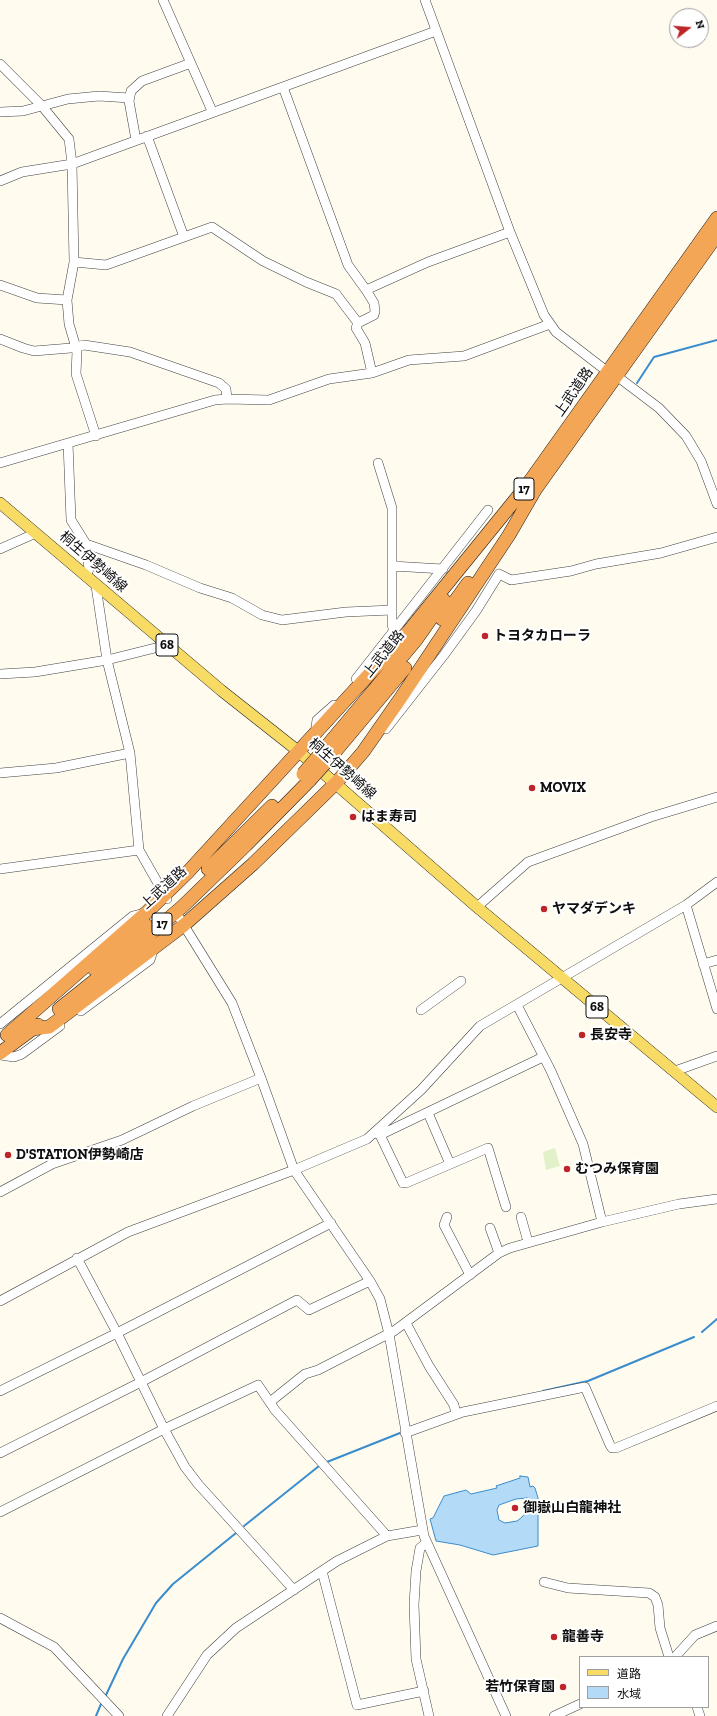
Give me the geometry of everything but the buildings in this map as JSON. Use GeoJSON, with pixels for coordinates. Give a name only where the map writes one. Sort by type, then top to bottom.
{"type":"FeatureCollection","features":[{"type":"Feature","properties":{"kind":"highway","name":"上武道路"},"geometry":{"type":"LineString","coordinates":[[0,1054],[114,965],[182,907],[246,846],[424,644],[717,218]]}},
{"type":"Feature","properties":{"kind":"highway","name":"上武道路"},"geometry":{"type":"LineString","coordinates":[[530,489],[717,235]]}},
{"type":"Feature","properties":{"kind":"highway"},"geometry":{"type":"LineString","coordinates":[[2,1033],[146,912],[166,897],[408,632],[530,489]]}},
{"type":"Feature","properties":{"kind":"highway"},"geometry":{"type":"LineString","coordinates":[[32,1029],[49,1027],[154,948],[182,922],[253,864],[336,783],[363,752],[463,605],[509,535],[530,489]]}},
{"type":"Feature","properties":{"kind":"highway","name":"上武道路"},"geometry":{"type":"LineString","coordinates":[[2,1033],[60,996],[174,901],[306,777]]}},
{"type":"Feature","properties":{"kind":"main road","name":"桐生伊勢崎線"},"geometry":{"type":"LineString","coordinates":[[0,503],[96,586],[336,783],[562,979],[717,1107]]}},
{"type":"Feature","properties":{"kind":"street"},"geometry":{"type":"LineString","coordinates":[[162,0],[212,111]]}},
{"type":"Feature","properties":{"kind":"street"},"geometry":{"type":"LineString","coordinates":[[425,0],[510,232],[539,303],[550,324],[565,340],[604,369]]}},
{"type":"Feature","properties":{"kind":"street"},"geometry":{"type":"LineString","coordinates":[[0,180],[22,172],[72,164],[212,111],[283,87],[436,31]]}},
{"type":"Feature","properties":{"kind":"street"},"geometry":{"type":"LineString","coordinates":[[136,140],[132,126],[129,98],[131,91],[142,81],[191,63]]}},
{"type":"Feature","properties":{"kind":"street"},"geometry":{"type":"LineString","coordinates":[[0,64],[42,106],[69,139],[72,164],[74,262],[67,300],[69,324],[76,346],[76,374],[96,436]]}},
{"type":"Feature","properties":{"kind":"street"},"geometry":{"type":"LineString","coordinates":[[283,87],[348,264],[374,303],[375,313],[358,323],[356,328],[365,343],[372,373]]}},
{"type":"Feature","properties":{"kind":"street"},"geometry":{"type":"LineString","coordinates":[[0,112],[23,111],[68,99],[99,96],[129,98]]}},
{"type":"Feature","properties":{"kind":"street"},"geometry":{"type":"LineString","coordinates":[[147,136],[184,237]]}},
{"type":"Feature","properties":{"kind":"street"},"geometry":{"type":"LineString","coordinates":[[74,262],[106,265],[212,227],[263,261],[306,282],[336,294],[358,323]]}},
{"type":"Feature","properties":{"kind":"street"},"geometry":{"type":"LineString","coordinates":[[366,290],[428,262],[510,232]]}},
{"type":"Feature","properties":{"kind":"street"},"geometry":{"type":"LineString","coordinates":[[0,285],[37,298],[67,300]]}},
{"type":"Feature","properties":{"kind":"street"},"geometry":{"type":"LineString","coordinates":[[0,463],[205,403],[228,399],[269,400],[329,379],[372,373],[415,359],[464,356],[550,324]]}},
{"type":"Feature","properties":{"kind":"street"},"geometry":{"type":"LineString","coordinates":[[0,339],[23,348],[34,350],[84,344],[130,352],[219,382],[226,389],[228,399]]}},
{"type":"Feature","properties":{"kind":"street"},"geometry":{"type":"LineString","coordinates":[[622,380],[659,408],[686,436],[702,461],[717,504]]}},
{"type":"Feature","properties":{"kind":"street"},"geometry":{"type":"LineString","coordinates":[[68,443],[71,520],[86,544],[89,569],[86,577]]}},
{"type":"Feature","properties":{"kind":"street"},"geometry":{"type":"LineString","coordinates":[[378,462],[392,508],[392,625],[394,630]]}},
{"type":"Feature","properties":{"kind":"street"},"geometry":{"type":"LineString","coordinates":[[318,732],[316,727],[317,720],[330,710],[352,684],[488,510]]}},
{"type":"Feature","properties":{"kind":"street"},"geometry":{"type":"LineString","coordinates":[[0,549],[36,533]]}},
{"type":"Feature","properties":{"kind":"street"},"geometry":{"type":"LineString","coordinates":[[363,752],[375,744],[440,660],[476,611],[499,574],[503,578],[511,580],[571,571],[596,564],[661,553],[717,537]]}},
{"type":"Feature","properties":{"kind":"street"},"geometry":{"type":"LineString","coordinates":[[86,544],[146,565],[200,588],[232,598],[262,615],[282,620],[346,612],[392,610]]}},
{"type":"Feature","properties":{"kind":"street"},"geometry":{"type":"LineString","coordinates":[[392,566],[443,569]]}},
{"type":"Feature","properties":{"kind":"street"},"geometry":{"type":"LineString","coordinates":[[96,586],[107,660],[130,753],[138,850],[166,897]]}},
{"type":"Feature","properties":{"kind":"street"},"geometry":{"type":"LineString","coordinates":[[0,674],[35,672],[107,660],[167,645]]}},
{"type":"Feature","properties":{"kind":"street"},"geometry":{"type":"LineString","coordinates":[[0,774],[56,768],[130,753]]}},
{"type":"Feature","properties":{"kind":"street"},"geometry":{"type":"LineString","coordinates":[[478,907],[528,862],[651,817],[717,797]]}},
{"type":"Feature","properties":{"kind":"street"},"geometry":{"type":"LineString","coordinates":[[0,869],[138,850]]}},
{"type":"Feature","properties":{"kind":"street"},"geometry":{"type":"LineString","coordinates":[[377,1134],[421,1090],[480,1026],[686,905],[717,882]]}},
{"type":"Feature","properties":{"kind":"street"},"geometry":{"type":"LineString","coordinates":[[686,905],[717,1009]]}},
{"type":"Feature","properties":{"kind":"street"},"geometry":{"type":"LineString","coordinates":[[182,922],[232,1003],[294,1170],[370,1281],[384,1308],[422,1530],[426,1543],[506,1716]]}},
{"type":"Feature","properties":{"kind":"street"},"geometry":{"type":"LineString","coordinates":[[0,1054],[14,1058],[22,1054],[150,960],[154,948]]}},
{"type":"Feature","properties":{"kind":"street"},"geometry":{"type":"LineString","coordinates":[[703,964],[717,960]]}},
{"type":"Feature","properties":{"kind":"street"},"geometry":{"type":"LineString","coordinates":[[421,1010],[461,980]]}},
{"type":"Feature","properties":{"kind":"street"},"geometry":{"type":"LineString","coordinates":[[517,1005],[551,1071],[584,1144],[602,1222]]}},
{"type":"Feature","properties":{"kind":"street"},"geometry":{"type":"LineString","coordinates":[[675,1071],[717,1056]]}},
{"type":"Feature","properties":{"kind":"street"},"geometry":{"type":"LineString","coordinates":[[0,1301],[77,1258],[128,1232],[294,1170],[358,1144],[377,1134],[428,1113],[543,1057]]}},
{"type":"Feature","properties":{"kind":"street"},"geometry":{"type":"LineString","coordinates":[[0,1192],[52,1164],[122,1140],[193,1106],[261,1078]]}},
{"type":"Feature","properties":{"kind":"street"},"geometry":{"type":"LineString","coordinates":[[428,1113],[450,1164]]}},
{"type":"Feature","properties":{"kind":"street"},"geometry":{"type":"LineString","coordinates":[[377,1134],[403,1183],[488,1148],[506,1207]]}},
{"type":"Feature","properties":{"kind":"street"},"geometry":{"type":"LineString","coordinates":[[270,1402],[305,1374],[318,1370],[389,1334],[406,1323],[499,1253],[528,1242],[602,1222],[679,1204],[717,1199]]}},
{"type":"Feature","properties":{"kind":"street"},"geometry":{"type":"LineString","coordinates":[[520,1216],[528,1242]]}},
{"type":"Feature","properties":{"kind":"street"},"geometry":{"type":"LineString","coordinates":[[447,1217],[444,1225],[470,1276]]}},
{"type":"Feature","properties":{"kind":"street"},"geometry":{"type":"LineString","coordinates":[[0,1391],[117,1333],[331,1223]]}},
{"type":"Feature","properties":{"kind":"street"},"geometry":{"type":"LineString","coordinates":[[490,1228],[499,1253]]}},
{"type":"Feature","properties":{"kind":"street"},"geometry":{"type":"LineString","coordinates":[[77,1258],[117,1333],[164,1429],[185,1467],[198,1484],[294,1590]]}},
{"type":"Feature","properties":{"kind":"street"},"geometry":{"type":"LineString","coordinates":[[0,1453],[141,1382],[297,1300],[308,1310],[370,1281]]}},
{"type":"Feature","properties":{"kind":"street"},"geometry":{"type":"LineString","coordinates":[[406,1323],[429,1366],[454,1405],[456,1414]]}},
{"type":"Feature","properties":{"kind":"street"},"geometry":{"type":"LineString","coordinates":[[0,1512],[255,1385],[261,1387],[270,1402],[387,1536]]}},
{"type":"Feature","properties":{"kind":"street"},"geometry":{"type":"LineString","coordinates":[[406,1433],[456,1414],[585,1387],[610,1445],[612,1448],[616,1448],[717,1406]]}},
{"type":"Feature","properties":{"kind":"street"},"geometry":{"type":"LineString","coordinates":[[167,1716],[214,1647],[236,1628],[337,1561],[387,1536],[422,1530]]}},
{"type":"Feature","properties":{"kind":"street"},"geometry":{"type":"LineString","coordinates":[[426,1543],[420,1548],[416,1571],[414,1605],[416,1659],[429,1716]]}},
{"type":"Feature","properties":{"kind":"street"},"geometry":{"type":"LineString","coordinates":[[322,1571],[357,1705],[424,1691]]}},
{"type":"Feature","properties":{"kind":"street"},"geometry":{"type":"LineString","coordinates":[[544,1582],[568,1588],[649,1593],[655,1598],[658,1605],[660,1628],[669,1656]]}},
{"type":"Feature","properties":{"kind":"street"},"geometry":{"type":"LineString","coordinates":[[0,1618],[54,1647],[119,1716]]}},
{"type":"Feature","properties":{"kind":"street"},"geometry":{"type":"LineString","coordinates":[[680,1655],[695,1635],[717,1626]]}},
{"type":"Feature","properties":{"kind":"street"},"geometry":{"type":"LineString","coordinates":[[554,1716],[566,1714],[579,1705]]}},
{"type":"Feature","properties":{"kind":"green space"},"geometry":{"type":"Polygon","coordinates":[[[555,1148],[560,1166],[546,1170],[543,1152],[555,1148]]]}},
{"type":"Feature","properties":{"kind":"water"},"geometry":{"type":"Polygon","coordinates":[[[520,1476],[528,1477],[530,1487],[533,1486],[535,1488],[538,1498],[538,1546],[493,1555],[460,1545],[436,1541],[430,1519],[433,1518],[444,1496],[466,1490],[471,1494],[497,1488],[496,1486],[520,1478],[520,1476]],[[527,1498],[516,1499],[499,1505],[497,1510],[499,1520],[505,1523],[517,1521],[532,1505],[527,1498]]]}},
{"type":"Feature","properties":{"kind":"waterway"},"geometry":{"type":"LineString","coordinates":[[637,383],[654,357],[717,340]]}},
{"type":"Feature","properties":{"kind":"waterway"},"geometry":{"type":"LineString","coordinates":[[702,1332],[717,1319]]}},
{"type":"Feature","properties":{"kind":"waterway"},"geometry":{"type":"LineString","coordinates":[[543,1391],[588,1381],[694,1337]]}},
{"type":"Feature","properties":{"kind":"waterway"},"geometry":{"type":"LineString","coordinates":[[327,1462],[400,1433]]}},
{"type":"Feature","properties":{"kind":"waterway"},"geometry":{"type":"LineString","coordinates":[[244,1526],[319,1466]]}},
{"type":"Feature","properties":{"kind":"waterway"},"geometry":{"type":"LineString","coordinates":[[106,1695],[123,1659],[156,1603],[173,1584],[236,1533]]}},
{"type":"Feature","properties":{"kind":"waterway"},"geometry":{"type":"LineString","coordinates":[[96,1716],[101,1704]]}},
{"type":"Feature","properties":{"kind":"place","name":"トヨタカローラ"},"geometry":{"type":"Point","coordinates":[485,636]}},
{"type":"Feature","properties":{"kind":"place","name":"MOVIX"},"geometry":{"type":"Point","coordinates":[532,788]}},
{"type":"Feature","properties":{"kind":"place","name":"はま寿司"},"geometry":{"type":"Point","coordinates":[353,817]}},
{"type":"Feature","properties":{"kind":"place","name":"ヤマダデンキ"},"geometry":{"type":"Point","coordinates":[544,909]}},
{"type":"Feature","properties":{"kind":"place","name":"長安寺"},"geometry":{"type":"Point","coordinates":[582,1035]}},
{"type":"Feature","properties":{"kind":"place","name":"D'STATION伊勢崎店"},"geometry":{"type":"Point","coordinates":[8,1155]}},
{"type":"Feature","properties":{"kind":"place","name":"むつみ保育園"},"geometry":{"type":"Point","coordinates":[567,1169]}},
{"type":"Feature","properties":{"kind":"place","name":"御嶽山白龍神社"},"geometry":{"type":"Point","coordinates":[515,1508]}},
{"type":"Feature","properties":{"kind":"place","name":"龍善寺"},"geometry":{"type":"Point","coordinates":[554,1637]}},
{"type":"Feature","properties":{"kind":"place","name":"若竹保育園"},"geometry":{"type":"Point","coordinates":[563,1687]}}]}
